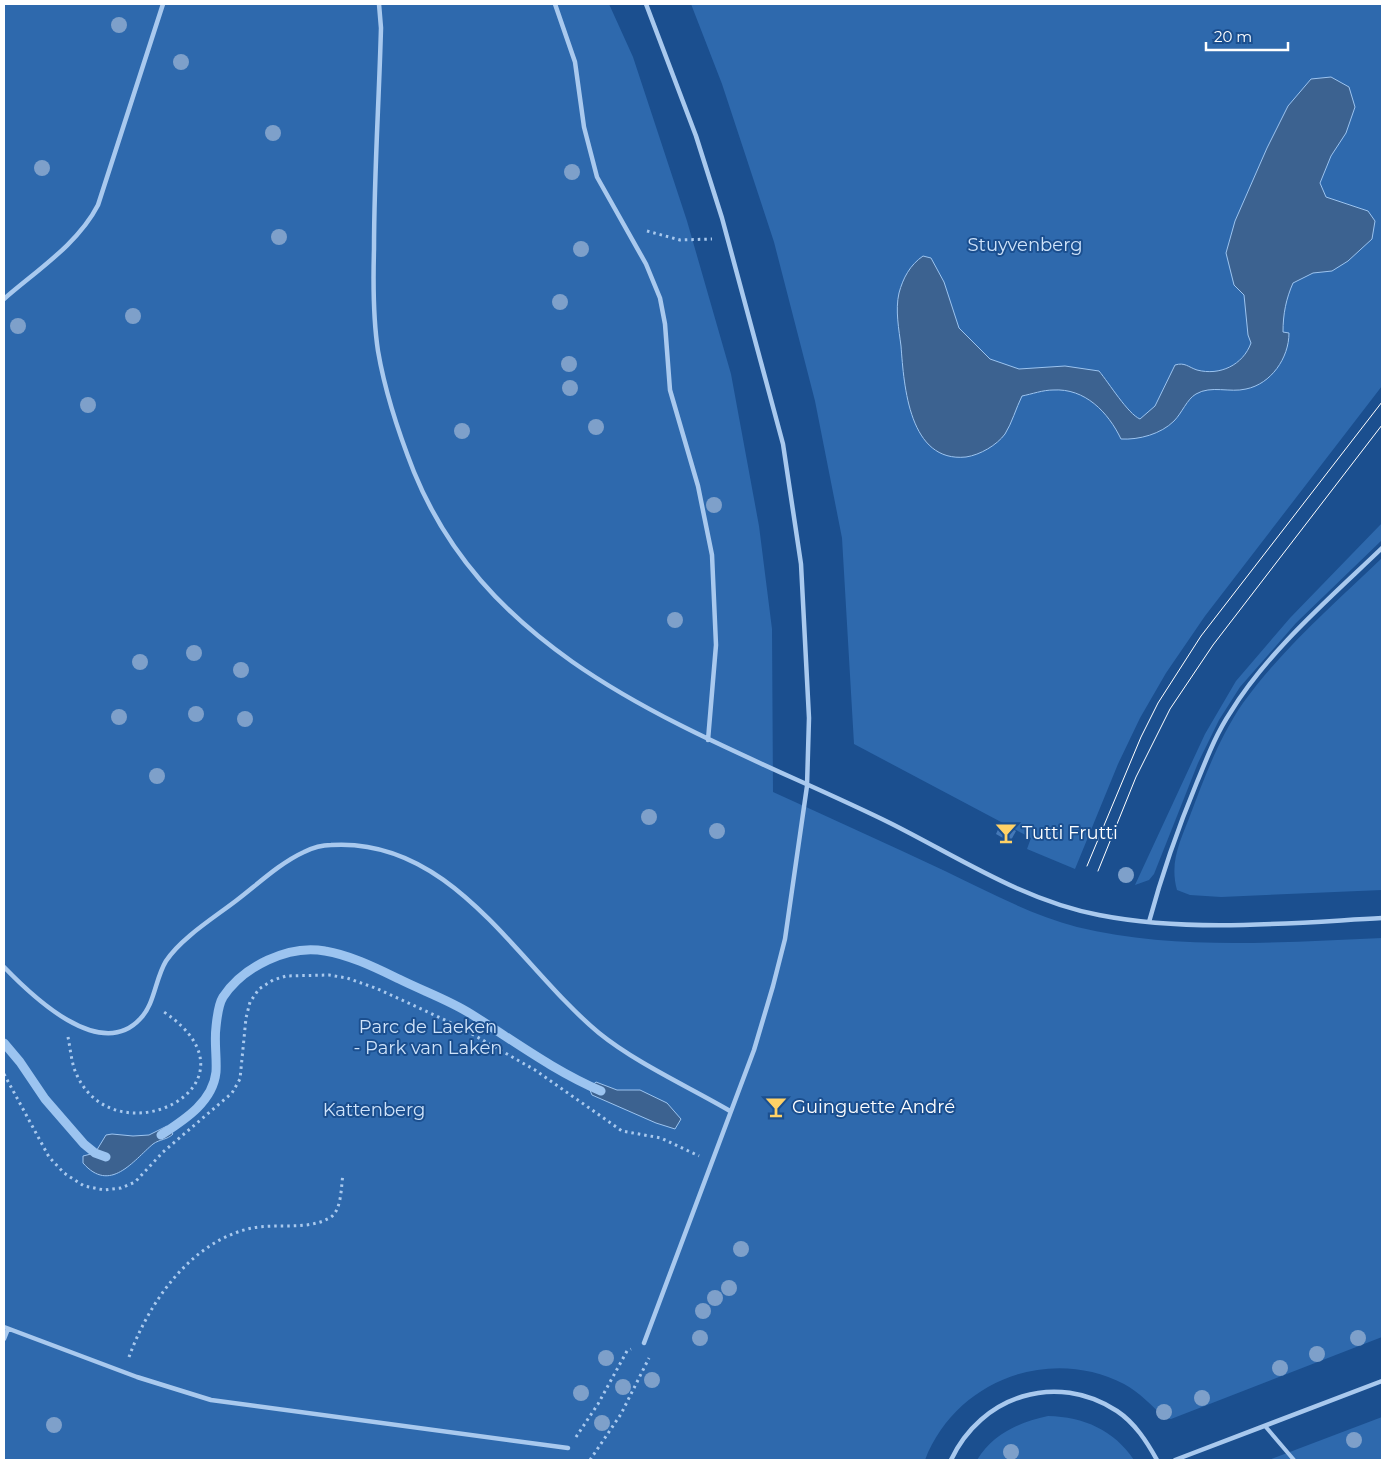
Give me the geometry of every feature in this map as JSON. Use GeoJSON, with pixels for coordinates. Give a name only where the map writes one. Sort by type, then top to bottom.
{"type":"FeatureCollection","features":[{"type":"Feature","properties":{"kind":"street"},"geometry":{"type":"LineString","coordinates":[[4,299],[72,240],[91,218],[98,205],[163,4]]}},
{"type":"Feature","properties":{"kind":"street"},"geometry":{"type":"LineString","coordinates":[[379,4],[373,303],[380,361],[402,440],[415,475],[432,510],[461,556],[492,594],[528,628],[602,683],[650,711],[708,740],[887,822],[1033,896],[1100,916],[1148,922],[1214,924],[1382,918]]}},
{"type":"Feature","properties":{"kind":"street"},"geometry":{"type":"LineString","coordinates":[[555,4],[575,62],[584,127],[594,169],[646,264],[660,298],[665,324],[670,390],[698,486],[712,555],[716,645],[708,740]]}},
{"type":"Feature","properties":{"kind":"street"},"geometry":{"type":"LineString","coordinates":[[644,1342],[754,1050],[785,939],[807,786],[809,718],[807,646],[797,525],[783,444],[728,238],[696,136],[646,4]]}},
{"type":"Feature","properties":{"kind":"street"},"geometry":{"type":"LineString","coordinates":[[1148,922],[1176,833],[1211,750],[1230,712],[1265,666],[1328,600],[1382,548]]}},
{"type":"Feature","properties":{"kind":"street"},"geometry":{"type":"LineString","coordinates":[[4,967],[36,997],[81,1028],[100,1033],[125,1030],[140,1020],[150,1002],[167,959],[204,926],[285,863],[306,851],[328,845],[350,844],[379,848],[420,864],[457,891],[499,929],[555,990],[601,1034],[619,1047],[730,1112]]}},
{"type":"Feature","properties":{"kind":"street"},"geometry":{"type":"LineString","coordinates":[[4,1338],[6,1328],[178,1392],[211,1400],[568,1448]]}},
{"type":"Feature","properties":{"kind":"street"},"geometry":{"type":"LineString","coordinates":[[1175,1460],[1382,1381]]}},
{"type":"Feature","properties":{"kind":"street"},"geometry":{"type":"LineString","coordinates":[[951,1460],[960,1442],[984,1415],[1015,1398],[1050,1391],[1085,1396],[1117,1411],[1143,1435],[1157,1460]]}},
{"type":"Feature","properties":{"kind":"lane"},"geometry":{"type":"LineString","coordinates":[[1265,1426],[1294,1460]]}},
{"type":"Feature","properties":{"kind":"path"},"geometry":{"type":"LineString","coordinates":[[623,224],[680,240],[728,238]]}},
{"type":"Feature","properties":{"kind":"path"},"geometry":{"type":"LineString","coordinates":[[4,1074],[49,1157],[64,1173],[84,1186],[104,1190],[120,1188],[135,1182],[163,1152],[232,1093],[240,1079],[246,1018],[250,1002],[259,989],[273,980],[286,976],[329,975],[348,978],[378,989],[458,1026],[535,1070],[622,1131],[661,1138],[711,1161]]}},
{"type":"Feature","properties":{"kind":"path"},"geometry":{"type":"LineString","coordinates":[[64,1017],[74,1068],[95,1099],[108,1108],[138,1112],[159,1110],[176,1104],[190,1093],[200,1075],[200,1058],[196,1045],[175,1020],[150,1002]]}},
{"type":"Feature","properties":{"kind":"path"},"geometry":{"type":"LineString","coordinates":[[124,1372],[146,1316],[161,1292],[188,1264],[208,1248],[237,1233],[253,1228],[306,1224],[332,1216],[337,1208],[342,1174]]}},
{"type":"Feature","properties":{"kind":"path"},"geometry":{"type":"LineString","coordinates":[[568,1448],[598,1404],[627,1352],[644,1342],[649,1358],[621,1414],[590,1460]]}},
{"type":"Feature","properties":{"kind":"green space","name":"Parc de Laeken - Park van Laken"},"geometry":{"type":"Polygon","coordinates":[[[4,4],[609,4],[633,57],[687,221],[731,374],[759,526],[772,629],[773,792],[1010,902],[1043,916],[1077,927],[1114,935],[1191,942],[1268,943],[1382,938],[1382,1337],[1171,1419],[1165,1418],[1130,1387],[1095,1373],[1065,1368],[1036,1370],[1008,1378],[981,1391],[958,1409],[939,1432],[925,1460],[4,1460],[4,4]]]}},
{"type":"Feature","properties":{"kind":"green space","name":"Stuyvenberg"},"geometry":{"type":"Polygon","coordinates":[[[691,4],[1382,4],[1382,386],[1205,616],[1166,673],[1140,718],[1118,764],[1075,869],[1027,849],[1031,838],[854,744],[842,538],[815,401],[774,242],[722,84],[691,4]]]}},
{"type":"Feature","properties":{"kind":"green space"},"geometry":{"type":"Polygon","coordinates":[[[1382,523],[1382,540],[1296,623],[1240,687],[1219,720],[1198,763],[1154,874],[1149,880],[1135,885],[1205,734],[1236,681],[1290,618],[1382,523]]]}},
{"type":"Feature","properties":{"kind":"green space"},"geometry":{"type":"Polygon","coordinates":[[[1382,558],[1382,890],[1221,897],[1190,895],[1177,890],[1174,870],[1180,842],[1214,756],[1227,729],[1243,703],[1291,646],[1382,558]]]}},
{"type":"Feature","properties":{"kind":"green space"},"geometry":{"type":"Polygon","coordinates":[[[1048,1416],[1074,1419],[1097,1427],[1117,1441],[1134,1460],[977,1460],[991,1443],[1008,1430],[1048,1416]]]}},
{"type":"Feature","properties":{"kind":"green space"},"geometry":{"type":"Polygon","coordinates":[[[1382,1417],[1382,1460],[1269,1460],[1382,1417]]]}},
{"type":"Feature","properties":{"kind":"shaded area"},"geometry":{"type":"Polygon","coordinates":[[[1331,77],[1349,87],[1355,107],[1346,133],[1331,156],[1320,183],[1326,197],[1368,211],[1375,221],[1372,239],[1348,261],[1332,271],[1313,273],[1293,283],[1284,319],[1283,332],[1289,333],[1286,352],[1271,376],[1263,382],[1246,389],[1202,391],[1190,399],[1169,426],[1156,433],[1142,437],[1121,439],[1102,411],[1085,398],[1065,390],[1041,391],[1022,396],[1005,434],[993,446],[982,452],[966,457],[947,456],[932,448],[921,435],[913,419],[904,381],[898,320],[897,306],[901,287],[914,263],[923,256],[931,258],[944,282],[959,328],[990,359],[1019,369],[1065,366],[1099,371],[1124,405],[1140,419],[1155,406],[1175,365],[1184,364],[1197,370],[1206,371],[1222,370],[1236,363],[1247,351],[1251,343],[1248,335],[1244,295],[1234,285],[1226,253],[1235,221],[1288,106],[1311,79],[1331,77]]]}},
{"type":"Feature","properties":{"kind":"shaded area"},"geometry":{"type":"Polygon","coordinates":[[[596,1082],[617,1090],[640,1090],[667,1103],[681,1119],[675,1129],[656,1123],[592,1095],[589,1088],[596,1082]]]}},
{"type":"Feature","properties":{"kind":"shaded area"},"geometry":{"type":"Polygon","coordinates":[[[167,1126],[173,1134],[153,1144],[121,1172],[103,1176],[93,1172],[83,1163],[83,1156],[95,1153],[106,1135],[149,1135],[167,1126]]]}},
{"type":"Feature","properties":{"kind":"building","name":"Tutti Frutti"},"geometry":{"type":"Polygon","coordinates":[[[1001,823],[1016,831],[1010,842],[996,834],[1001,823]]]}},
{"type":"Feature","properties":{"kind":"waterway"},"geometry":{"type":"LineString","coordinates":[[161,1135],[196,1109],[214,1083],[216,1072],[215,1033],[218,1012],[223,997],[242,976],[254,967],[268,960],[296,951],[311,950],[334,953],[353,959],[408,983],[463,1009],[551,1065],[601,1091]]}},
{"type":"Feature","properties":{"kind":"waterway"},"geometry":{"type":"LineString","coordinates":[[4,1043],[20,1062],[45,1099],[84,1144],[95,1153],[106,1157]]}},
{"type":"Feature","properties":{"kind":"tram line"},"geometry":{"type":"LineString","coordinates":[[1087,866],[1141,737],[1158,703],[1201,636],[1382,402]]}},
{"type":"Feature","properties":{"kind":"tram line"},"geometry":{"type":"LineString","coordinates":[[1098,871],[1136,777],[1170,709],[1213,645],[1382,425]]}},
{"type":"Feature","properties":{"kind":"place","name":"Tutti Frutti"},"geometry":{"type":"Point","coordinates":[1006,833]}},
{"type":"Feature","properties":{"kind":"place","name":"Guinguette André"},"geometry":{"type":"Point","coordinates":[776,1107]}},
{"type":"Feature","properties":{"kind":"park label","name":"Kattenberg"},"geometry":{"type":"Point","coordinates":[374,1110]}}]}
